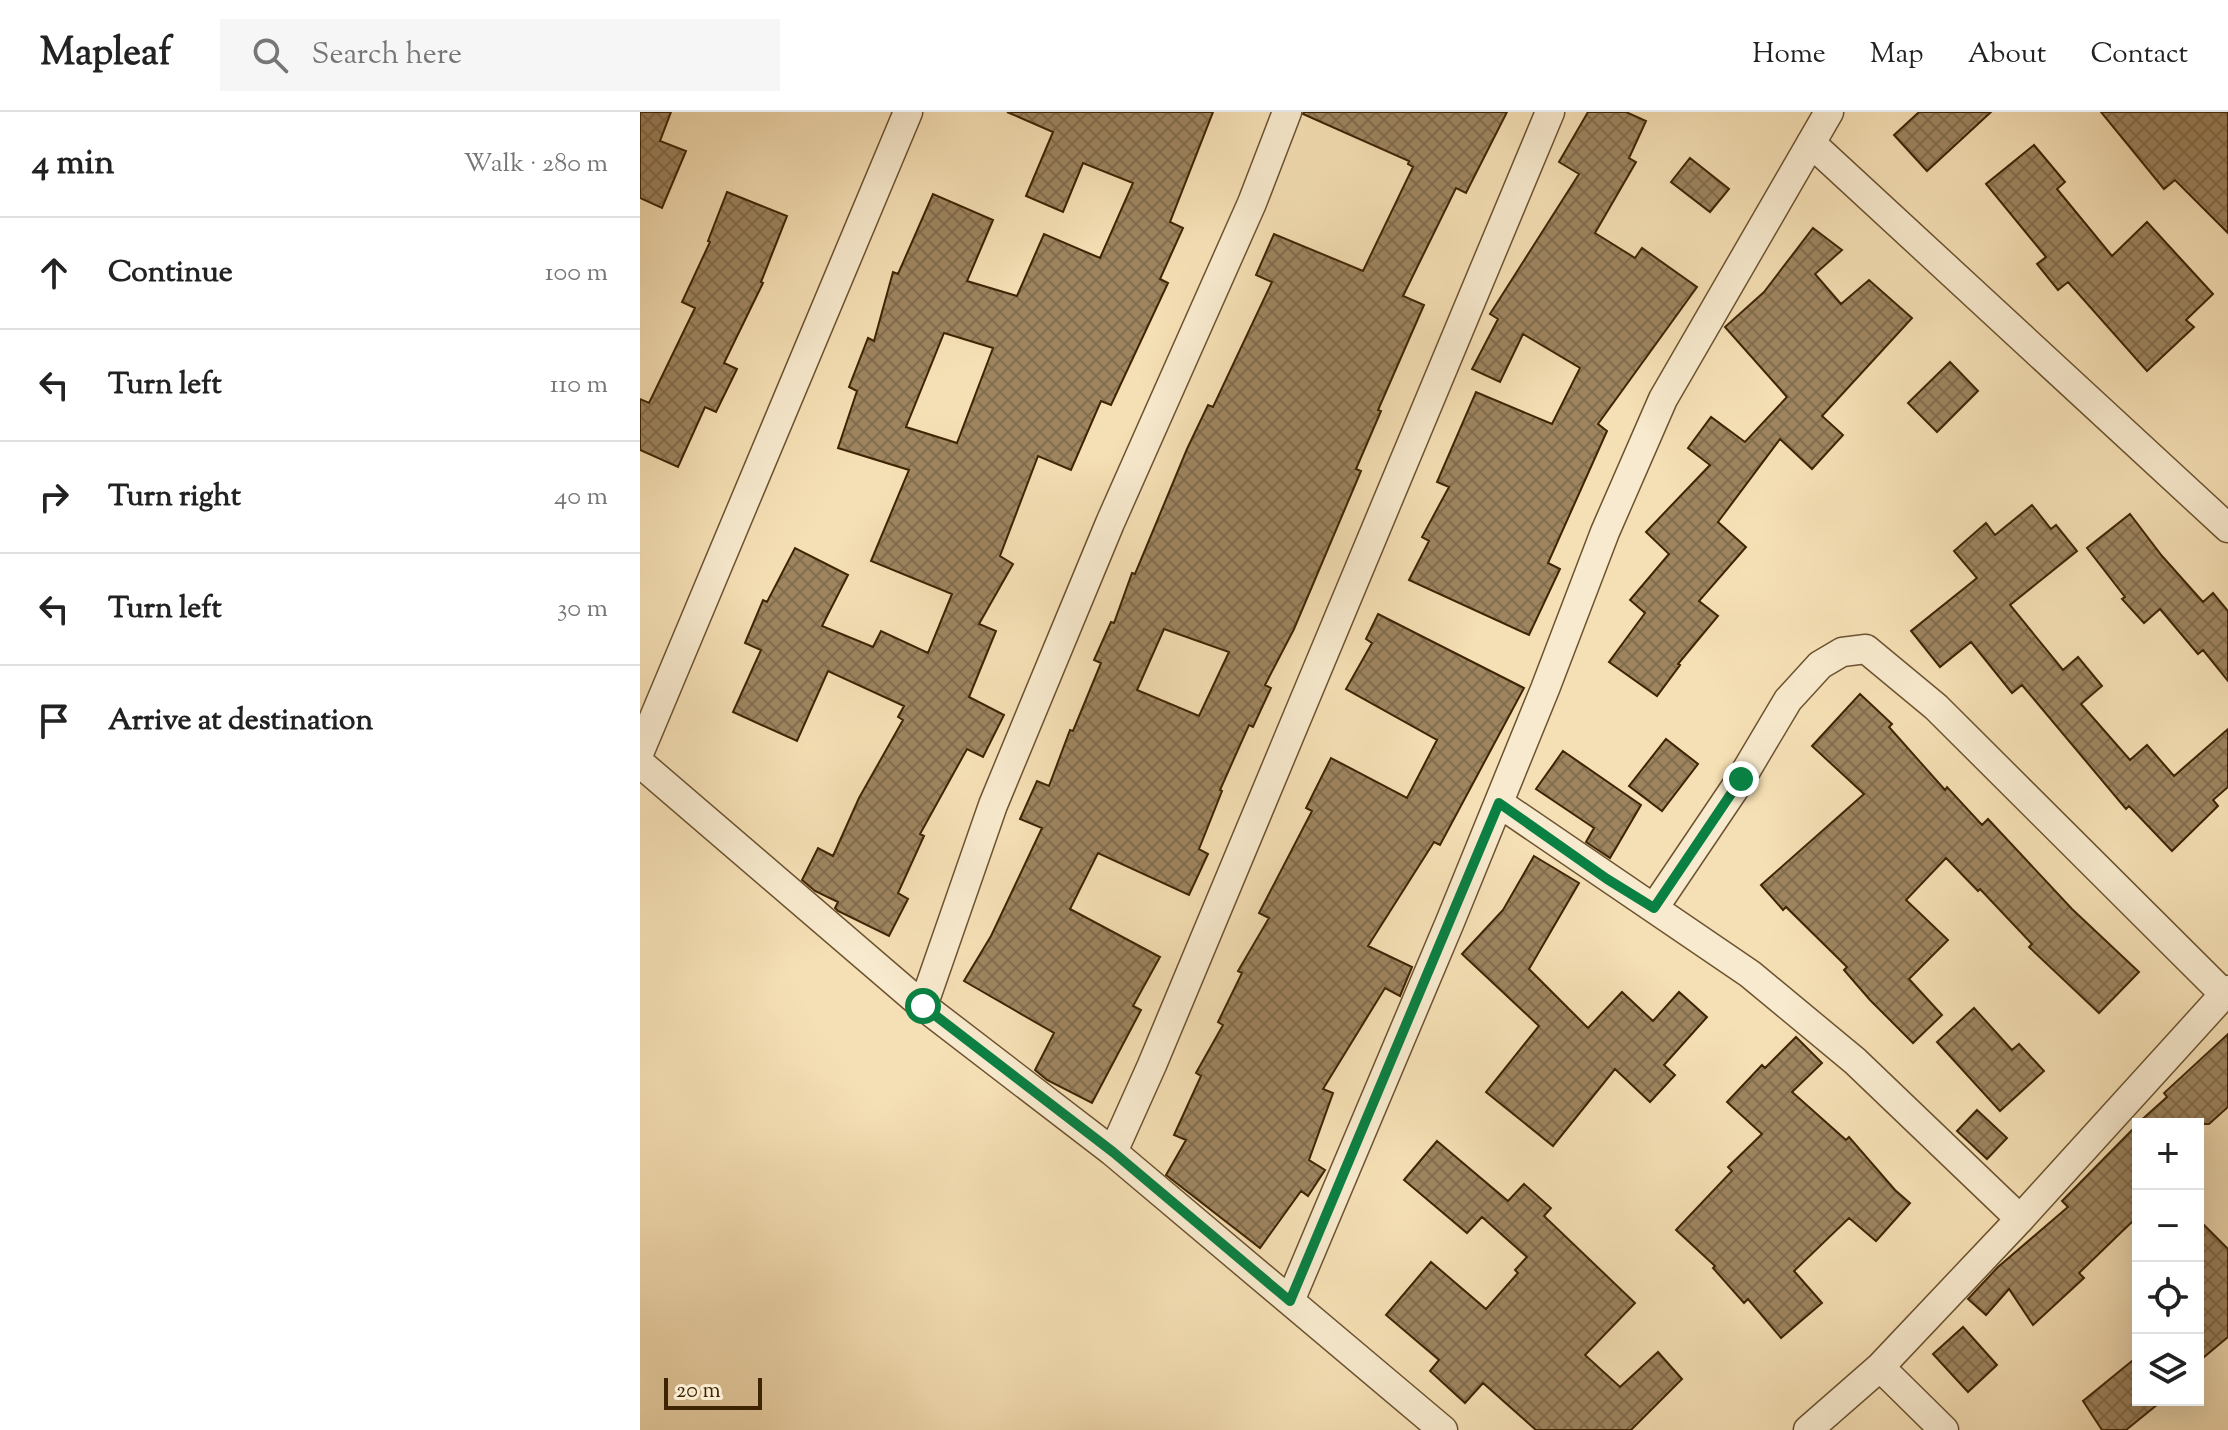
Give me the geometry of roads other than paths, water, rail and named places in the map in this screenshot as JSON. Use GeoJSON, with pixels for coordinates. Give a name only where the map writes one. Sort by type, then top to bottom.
{"type":"FeatureCollection","features":[{"type":"Feature","properties":{"kind":"street"},"geometry":{"type":"LineString","coordinates":[[640,751],[908,112]]}},
{"type":"Feature","properties":{"kind":"street"},"geometry":{"type":"LineString","coordinates":[[923,1006],[993,805],[1110,523],[1252,203],[1287,112]]}},
{"type":"Feature","properties":{"kind":"street"},"geometry":{"type":"LineString","coordinates":[[1113,1152],[1550,112]]}},
{"type":"Feature","properties":{"kind":"street"},"geometry":{"type":"LineString","coordinates":[[1290,1301],[1499,803],[1605,532],[1663,399],[1829,112]]}},
{"type":"Feature","properties":{"kind":"street"},"geometry":{"type":"LineString","coordinates":[[1811,143],[2228,528]]}},
{"type":"Feature","properties":{"kind":"street"},"geometry":{"type":"LineString","coordinates":[[1654,908],[1741,779],[1788,700],[1820,665],[1842,652],[1866,649],[1936,707],[2226,992],[2020,1219],[1880,1367],[1808,1430]]}},
{"type":"Feature","properties":{"kind":"street"},"geometry":{"type":"LineString","coordinates":[[640,763],[923,1006],[1113,1152],[1443,1430]]}},
{"type":"Feature","properties":{"kind":"street"},"geometry":{"type":"LineString","coordinates":[[1499,803],[1750,974],[1855,1061],[2020,1219]]}},
{"type":"Feature","properties":{"kind":"street"},"geometry":{"type":"LineString","coordinates":[[1880,1367],[1944,1430]]}}]}
